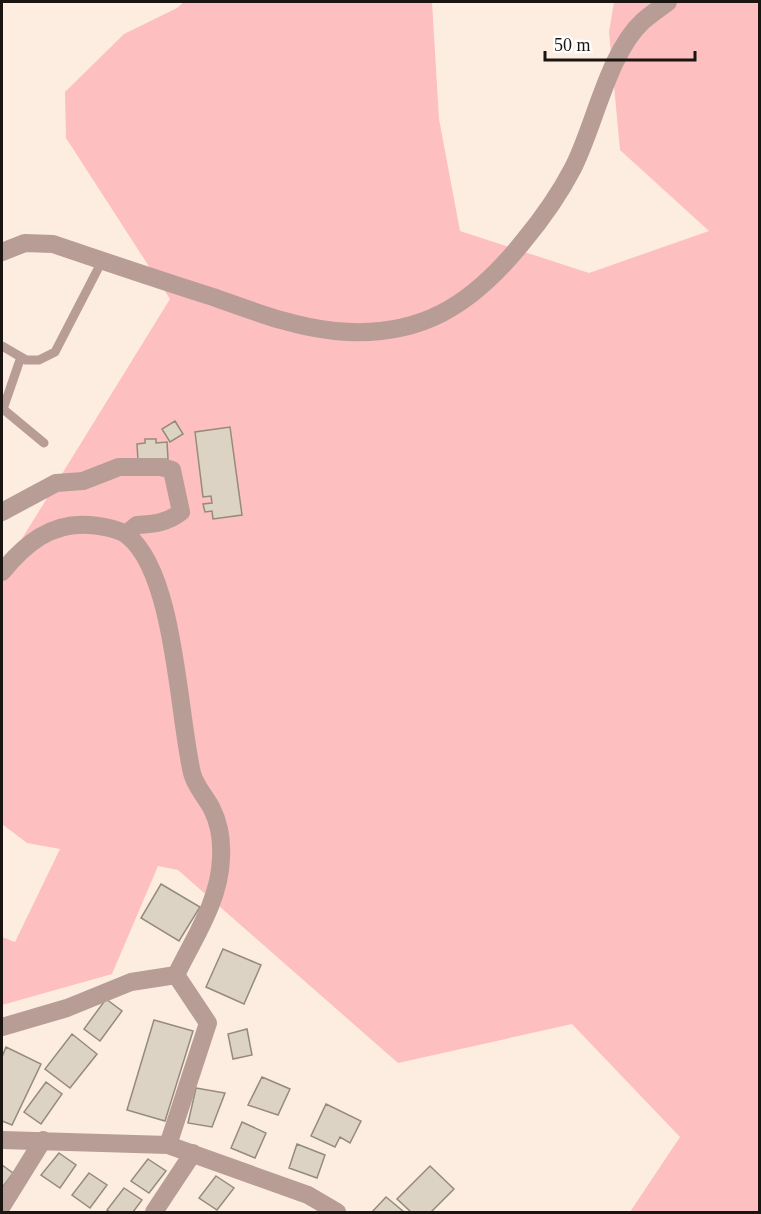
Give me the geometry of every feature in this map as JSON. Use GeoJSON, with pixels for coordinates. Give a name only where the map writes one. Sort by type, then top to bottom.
{"type":"FeatureCollection","features":[{"type":"Feature","properties":{"kind":"street"},"geometry":{"type":"LineString","coordinates":[[2,252],[25,243],[53,244],[289,323],[334,331],[368,333],[405,328],[438,316],[468,299],[502,268],[553,203],[585,145],[603,92],[624,46],[642,22],[668,2]]}},
{"type":"Feature","properties":{"kind":"street"},"geometry":{"type":"LineString","coordinates":[[2,512],[56,483],[83,481],[119,467],[161,467],[172,470],[181,512],[172,519],[158,524],[137,525],[126,534]]}},
{"type":"Feature","properties":{"kind":"street"},"geometry":{"type":"LineString","coordinates":[[2,572],[21,548],[62,526],[103,526],[126,534],[152,567],[162,596],[192,776],[212,809],[219,829],[221,856],[218,888],[176,975]]}},
{"type":"Feature","properties":{"kind":"street"},"geometry":{"type":"LineString","coordinates":[[2,1027],[67,1008],[131,982],[176,975]]}},
{"type":"Feature","properties":{"kind":"street"},"geometry":{"type":"LineString","coordinates":[[168,1145],[208,1023],[176,975]]}},
{"type":"Feature","properties":{"kind":"street"},"geometry":{"type":"LineString","coordinates":[[2,1140],[168,1145],[308,1195],[337,1212]]}},
{"type":"Feature","properties":{"kind":"street"},"geometry":{"type":"LineString","coordinates":[[2,1206],[43,1140]]}},
{"type":"Feature","properties":{"kind":"street"},"geometry":{"type":"LineString","coordinates":[[154,1212],[193,1153]]}},
{"type":"Feature","properties":{"kind":"lane"},"geometry":{"type":"LineString","coordinates":[[2,346],[26,360],[39,360],[55,352],[102,261]]}},
{"type":"Feature","properties":{"kind":"lane"},"geometry":{"type":"LineString","coordinates":[[21,357],[3,409],[44,442]]}},
{"type":"Feature","properties":{"kind":"shaded area"},"geometry":{"type":"Polygon","coordinates":[[[184,2],[432,2],[439,119],[460,231],[589,273],[709,231],[620,150],[609,32],[614,2],[759,2],[759,1212],[630,1212],[680,1137],[572,1024],[398,1063],[178,870],[158,866],[112,974],[2,1005],[2,937],[15,942],[60,849],[27,843],[2,824],[2,571],[170,299],[66,138],[65,92],[124,34],[177,8],[184,2]]]}},
{"type":"Feature","properties":{"kind":"building"},"geometry":{"type":"Polygon","coordinates":[[[175,421],[183,434],[170,442],[162,429],[175,421]]]}},
{"type":"Feature","properties":{"kind":"building"},"geometry":{"type":"Polygon","coordinates":[[[230,427],[242,515],[213,519],[212,511],[205,512],[203,504],[212,503],[211,496],[203,497],[195,432],[230,427]]]}},
{"type":"Feature","properties":{"kind":"building"},"geometry":{"type":"Polygon","coordinates":[[[145,439],[156,439],[156,443],[167,442],[168,459],[138,461],[137,444],[145,443],[145,439]]]}},
{"type":"Feature","properties":{"kind":"building"},"geometry":{"type":"Polygon","coordinates":[[[161,884],[200,907],[179,941],[141,918],[161,884]]]}},
{"type":"Feature","properties":{"kind":"building"},"geometry":{"type":"Polygon","coordinates":[[[223,949],[261,965],[244,1004],[206,987],[223,949]]]}},
{"type":"Feature","properties":{"kind":"building"},"geometry":{"type":"Polygon","coordinates":[[[106,999],[122,1011],[100,1041],[84,1029],[106,999]]]}},
{"type":"Feature","properties":{"kind":"building"},"geometry":{"type":"Polygon","coordinates":[[[154,1020],[193,1031],[165,1121],[127,1110],[154,1020]]]}},
{"type":"Feature","properties":{"kind":"building"},"geometry":{"type":"Polygon","coordinates":[[[247,1029],[252,1055],[233,1059],[228,1034],[247,1029]]]}},
{"type":"Feature","properties":{"kind":"building"},"geometry":{"type":"Polygon","coordinates":[[[72,1034],[97,1054],[70,1088],[45,1069],[72,1034]]]}},
{"type":"Feature","properties":{"kind":"building"},"geometry":{"type":"Polygon","coordinates":[[[6,1047],[41,1064],[12,1125],[2,1121],[2,1057],[6,1047]]]}},
{"type":"Feature","properties":{"kind":"building"},"geometry":{"type":"Polygon","coordinates":[[[262,1077],[290,1089],[278,1115],[248,1105],[262,1077]]]}},
{"type":"Feature","properties":{"kind":"building"},"geometry":{"type":"Polygon","coordinates":[[[46,1082],[62,1094],[41,1124],[24,1112],[46,1082]]]}},
{"type":"Feature","properties":{"kind":"building"},"geometry":{"type":"Polygon","coordinates":[[[196,1088],[225,1093],[212,1127],[188,1123],[196,1088]]]}},
{"type":"Feature","properties":{"kind":"building"},"geometry":{"type":"Polygon","coordinates":[[[326,1104],[361,1121],[350,1143],[340,1137],[335,1147],[311,1136],[326,1104]]]}},
{"type":"Feature","properties":{"kind":"building"},"geometry":{"type":"Polygon","coordinates":[[[242,1122],[266,1133],[255,1158],[231,1148],[242,1122]]]}},
{"type":"Feature","properties":{"kind":"building"},"geometry":{"type":"Polygon","coordinates":[[[297,1144],[325,1155],[317,1178],[289,1168],[297,1144]]]}},
{"type":"Feature","properties":{"kind":"building"},"geometry":{"type":"Polygon","coordinates":[[[59,1153],[76,1165],[60,1188],[41,1175],[59,1153]]]}},
{"type":"Feature","properties":{"kind":"building"},"geometry":{"type":"Polygon","coordinates":[[[148,1159],[166,1171],[149,1193],[131,1181],[148,1159]]]}},
{"type":"Feature","properties":{"kind":"building"},"geometry":{"type":"Polygon","coordinates":[[[2,1165],[13,1173],[2,1188],[2,1165]]]}},
{"type":"Feature","properties":{"kind":"building"},"geometry":{"type":"Polygon","coordinates":[[[430,1166],[454,1189],[431,1212],[411,1212],[397,1199],[430,1166]]]}},
{"type":"Feature","properties":{"kind":"building"},"geometry":{"type":"Polygon","coordinates":[[[89,1173],[107,1185],[90,1208],[72,1195],[89,1173]]]}},
{"type":"Feature","properties":{"kind":"building"},"geometry":{"type":"Polygon","coordinates":[[[216,1176],[234,1188],[217,1210],[199,1198],[216,1176]]]}},
{"type":"Feature","properties":{"kind":"building"},"geometry":{"type":"Polygon","coordinates":[[[124,1188],[142,1200],[133,1212],[107,1210],[124,1188]]]}},
{"type":"Feature","properties":{"kind":"building"},"geometry":{"type":"Polygon","coordinates":[[[386,1197],[404,1212],[372,1212],[386,1197]]]}}]}
